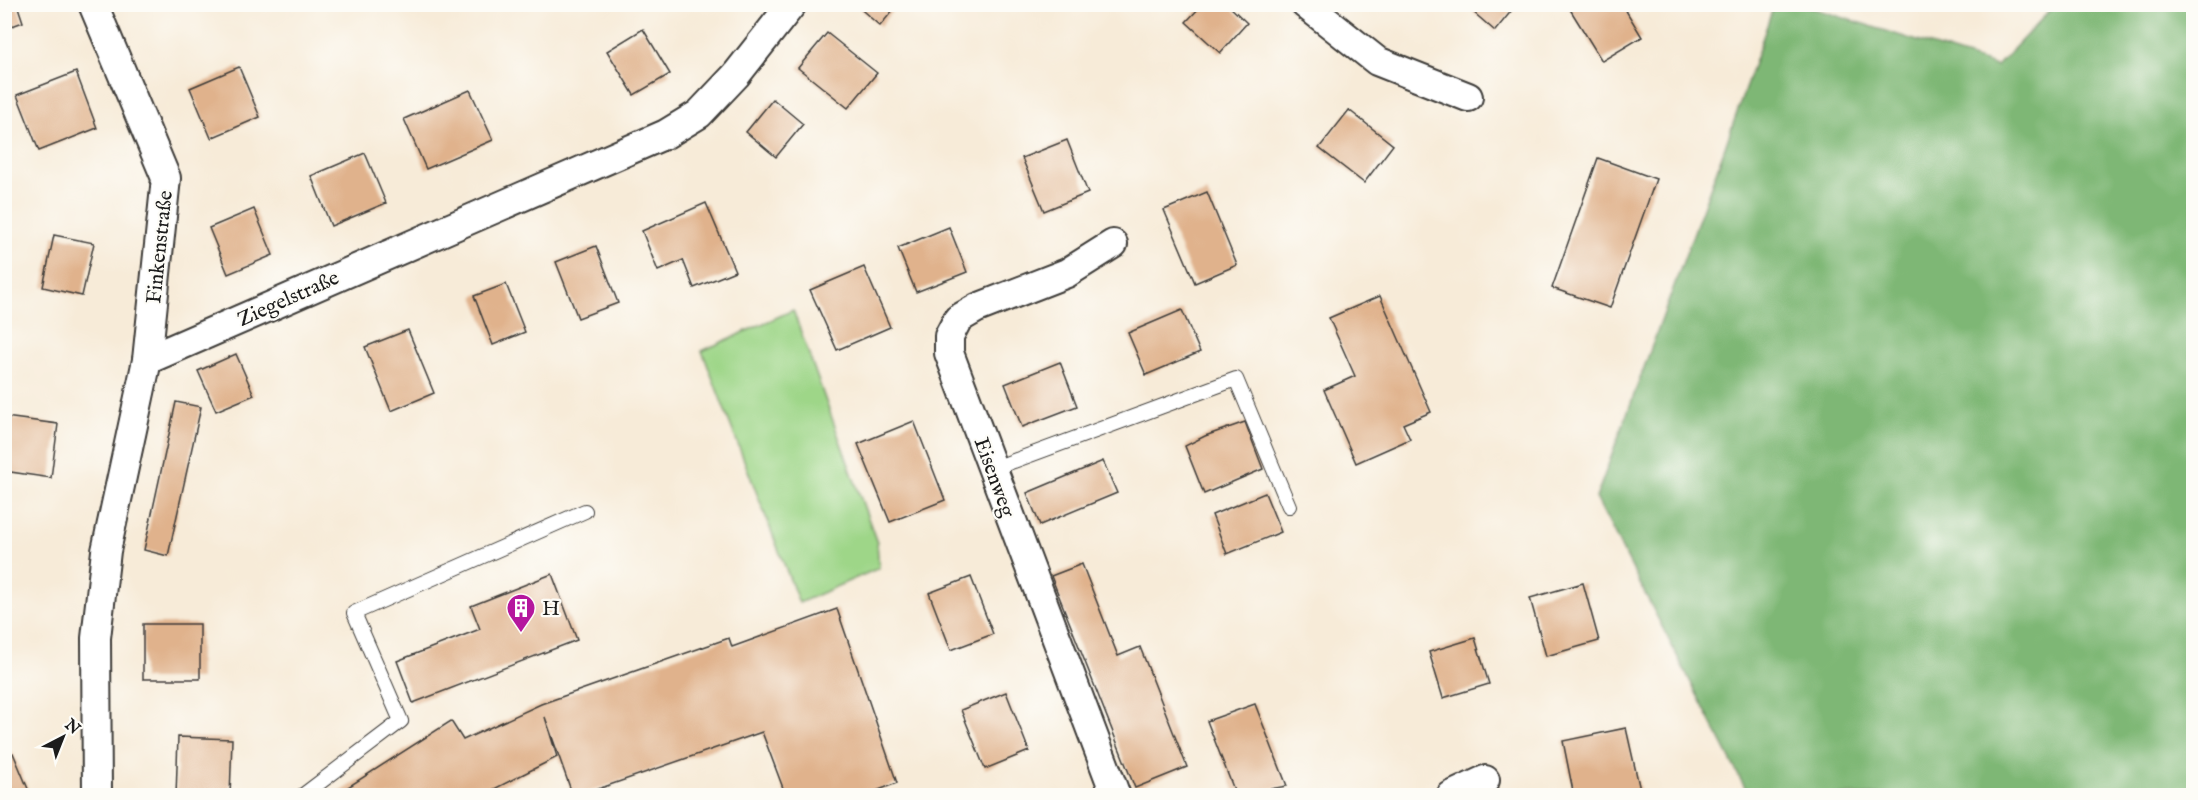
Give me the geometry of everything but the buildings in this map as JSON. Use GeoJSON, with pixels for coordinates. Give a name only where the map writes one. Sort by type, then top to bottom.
{"type":"FeatureCollection","features":[{"type":"Feature","properties":{"kind":"street","name":"Finkenstraße"},"geometry":{"type":"LineString","coordinates":[[93,4],[166,178],[147,360]]}},
{"type":"Feature","properties":{"kind":"street","name":"Ziegelstraße"},"geometry":{"type":"LineString","coordinates":[[147,360],[666,134],[699,114],[736,75],[792,4]]}},
{"type":"Feature","properties":{"kind":"street"},"geometry":{"type":"LineString","coordinates":[[1305,4],[1377,61],[1468,97]]}},
{"type":"Feature","properties":{"kind":"street","name":"Eisenweg"},"geometry":{"type":"LineString","coordinates":[[1113,244],[1067,273],[977,308],[958,319],[949,336],[949,353],[1116,795]]}},
{"type":"Feature","properties":{"kind":"street"},"geometry":{"type":"LineString","coordinates":[[97,795],[96,638],[106,551],[147,360]]}},
{"type":"Feature","properties":{"kind":"street"},"geometry":{"type":"LineString","coordinates":[[1451,795],[1485,780]]}},
{"type":"Feature","properties":{"kind":"lane"},"geometry":{"type":"LineString","coordinates":[[992,469],[1236,379],[1289,506]]}},
{"type":"Feature","properties":{"kind":"lane"},"geometry":{"type":"LineString","coordinates":[[302,795],[401,722],[354,613],[585,511]]}},
{"type":"Feature","properties":{"kind":"green space"},"geometry":{"type":"Polygon","coordinates":[[[1774,5],[1803,5],[1997,66],[2055,5],[2193,5],[2193,795],[1729,795],[1747,792],[1596,498],[1723,153],[1774,5]]]}},
{"type":"Feature","properties":{"kind":"green space"},"geometry":{"type":"Polygon","coordinates":[[[793,310],[877,543],[879,568],[799,603],[702,351],[793,310]]]}},
{"type":"Feature","properties":{"kind":"place","name":"H"},"geometry":{"type":"Point","coordinates":[521,634]}}]}
